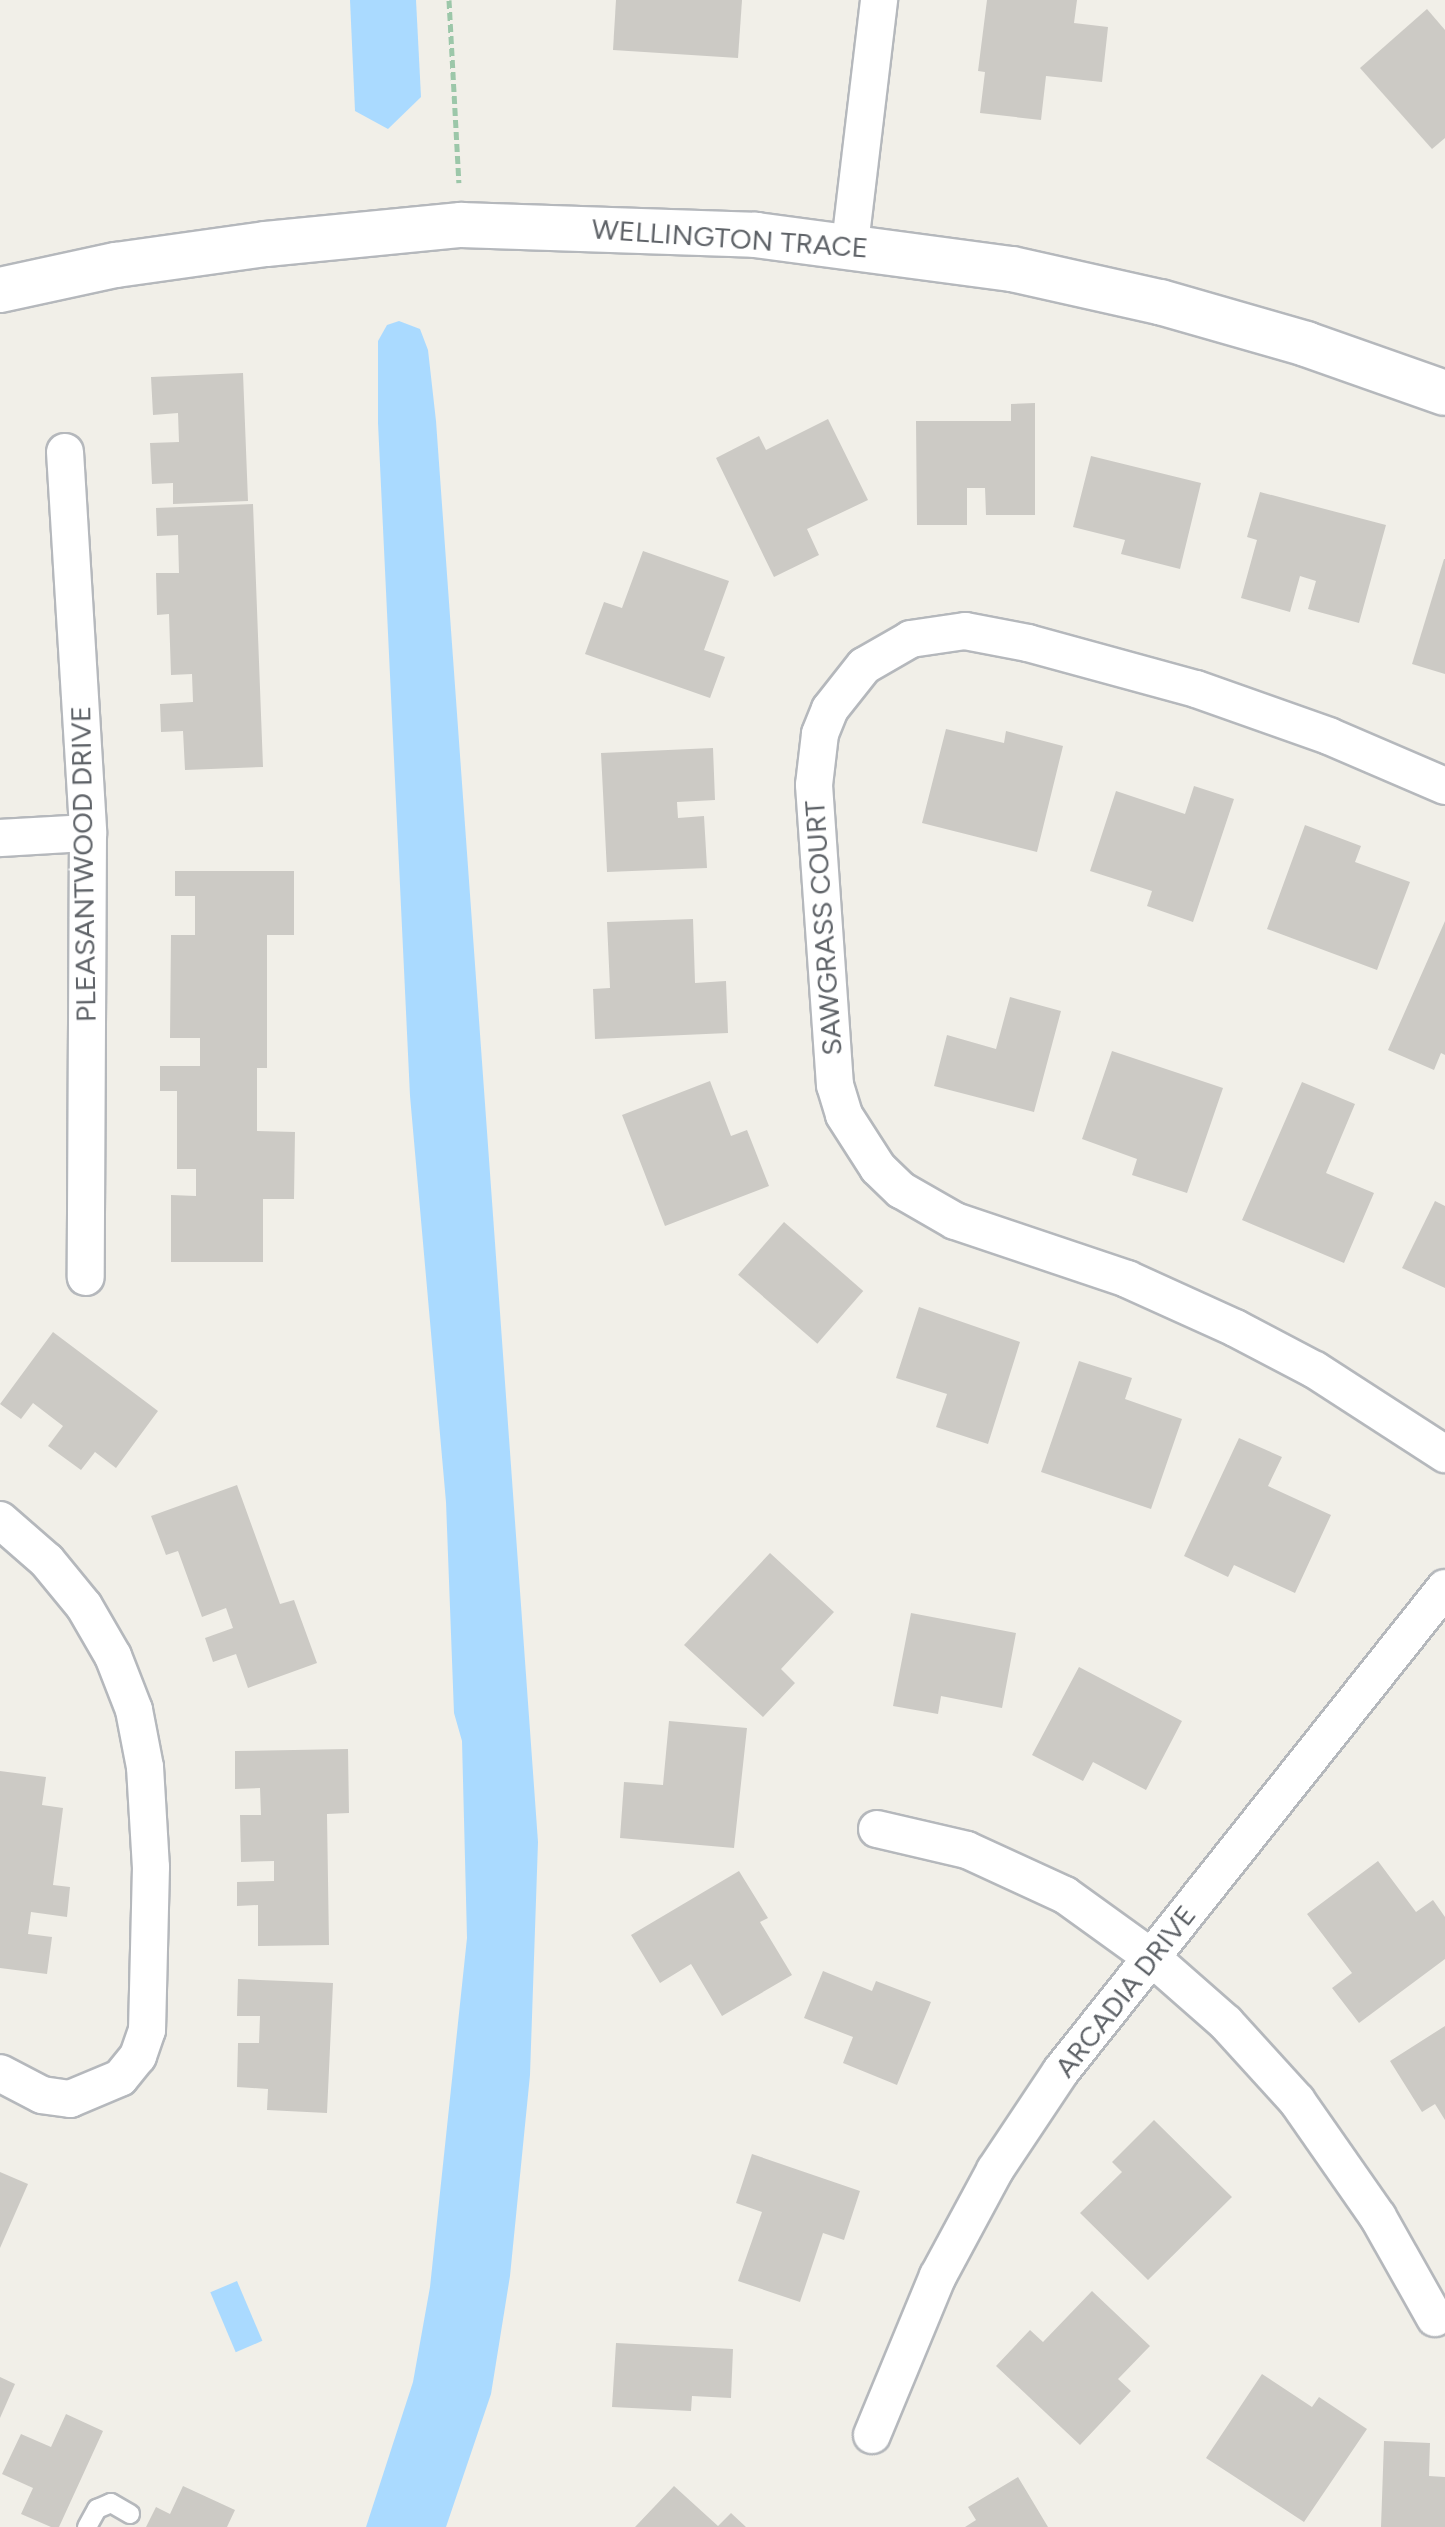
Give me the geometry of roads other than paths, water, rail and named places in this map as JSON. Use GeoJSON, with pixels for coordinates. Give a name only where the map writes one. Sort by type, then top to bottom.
{"type":"FeatureCollection","features":[{"type":"Feature","properties":{"kind":"street"},"geometry":{"type":"LineString","coordinates":[[850,244],[879,0]]}},
{"type":"Feature","properties":{"kind":"street","name":"WELLINGTON TRACE"},"geometry":{"type":"LineString","coordinates":[[0,290],[116,265],[266,244],[461,225],[604,227],[850,244],[1012,269],[1160,302],[1306,344],[1445,393]]}},
{"type":"Feature","properties":{"kind":"street","name":"PLEASANTWOOD DRIVE"},"geometry":{"type":"LineString","coordinates":[[65,452],[88,833],[86,1277]]}},
{"type":"Feature","properties":{"kind":"street","name":"SAWGRASS COURT"},"geometry":{"type":"LineString","coordinates":[[1445,786],[1329,736],[1196,689],[1028,643],[965,631],[911,639],[864,666],[830,709],[820,734],[814,785],[835,1085],[844,1115],[878,1168],[901,1190],[955,1221],[1127,1279],[1235,1328],[1315,1370],[1445,1454]]}},
{"type":"Feature","properties":{"kind":"street"},"geometry":{"type":"LineString","coordinates":[[0,838],[88,833]]}},
{"type":"Feature","properties":{"kind":"street"},"geometry":{"type":"LineString","coordinates":[[0,1520],[47,1561],[84,1606],[113,1656],[134,1710],[145,1767],[151,1867],[147,2030],[138,2056],[120,2078],[70,2099],[42,2095],[0,2073]]}},
{"type":"Feature","properties":{"kind":"street","name":"ARCADIA DRIVE"},"geometry":{"type":"LineString","coordinates":[[872,2435],[938,2276],[995,2170],[1061,2071],[1445,1588]]}},
{"type":"Feature","properties":{"kind":"street"},"geometry":{"type":"LineString","coordinates":[[877,1829],[967,1850],[1051,1889],[1151,1957],[1226,2023],[1297,2101],[1378,2217],[1435,2318]]}},
{"type":"Feature","properties":{"kind":"lane"},"geometry":{"type":"LineString","coordinates":[[87,2527],[97,2509],[111,2503],[130,2514]]}},
{"type":"Feature","properties":{"kind":"water"},"geometry":{"type":"Polygon","coordinates":[[[350,0],[416,0],[421,97],[388,129],[355,111],[350,0]]]}},
{"type":"Feature","properties":{"kind":"water"},"geometry":{"type":"Polygon","coordinates":[[[399,321],[420,329],[428,350],[436,421],[538,1842],[530,2075],[510,2276],[491,2394],[446,2527],[366,2527],[413,2382],[430,2287],[467,1938],[462,1741],[454,1713],[446,1502],[410,1096],[378,423],[378,341],[387,325],[399,321]]]}},
{"type":"Feature","properties":{"kind":"water"},"geometry":{"type":"Polygon","coordinates":[[[237,2281],[262,2341],[236,2352],[210,2292],[237,2281]]]}}]}
